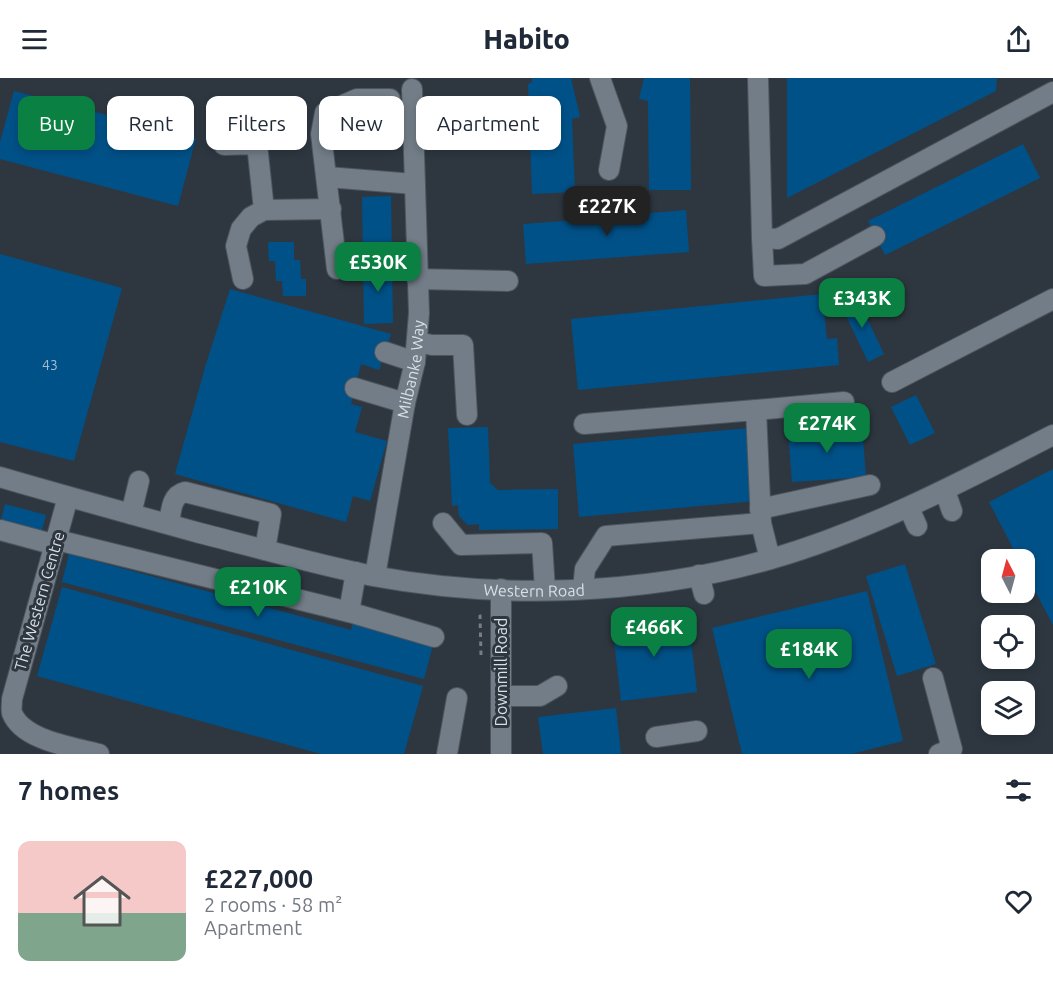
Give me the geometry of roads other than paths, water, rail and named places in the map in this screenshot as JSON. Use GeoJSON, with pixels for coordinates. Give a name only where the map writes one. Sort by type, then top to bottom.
{"type":"FeatureCollection","features":[{"type":"Feature","properties":{"kind":"street"},"geometry":{"type":"LineString","coordinates":[[600,78],[617,126],[609,170]]}},
{"type":"Feature","properties":{"kind":"street"},"geometry":{"type":"LineString","coordinates":[[758,78],[764,276],[806,274],[875,236]]}},
{"type":"Feature","properties":{"kind":"street","name":"Milbanke Way"},"geometry":{"type":"LineString","coordinates":[[349,612],[366,574],[415,362],[417,279],[412,89]]}},
{"type":"Feature","properties":{"kind":"street"},"geometry":{"type":"LineString","coordinates":[[762,238],[778,239],[1053,92]]}},
{"type":"Feature","properties":{"kind":"street"},"geometry":{"type":"LineString","coordinates":[[258,150],[264,210]]}},
{"type":"Feature","properties":{"kind":"street"},"geometry":{"type":"LineString","coordinates":[[323,150],[337,269]]}},
{"type":"Feature","properties":{"kind":"street"},"geometry":{"type":"LineString","coordinates":[[327,177],[414,184]]}},
{"type":"Feature","properties":{"kind":"street"},"geometry":{"type":"LineString","coordinates":[[243,279],[236,246],[241,229],[251,217],[264,210],[331,209]]}},
{"type":"Feature","properties":{"kind":"street"},"geometry":{"type":"LineString","coordinates":[[417,279],[508,280]]}},
{"type":"Feature","properties":{"kind":"street"},"geometry":{"type":"LineString","coordinates":[[892,382],[1053,299]]}},
{"type":"Feature","properties":{"kind":"street"},"geometry":{"type":"LineString","coordinates":[[417,342],[432,345],[463,345],[467,415]]}},
{"type":"Feature","properties":{"kind":"street"},"geometry":{"type":"LineString","coordinates":[[385,352],[415,362]]}},
{"type":"Feature","properties":{"kind":"street"},"geometry":{"type":"LineString","coordinates":[[355,388],[405,403]]}},
{"type":"Feature","properties":{"kind":"street"},"geometry":{"type":"LineString","coordinates":[[584,424],[844,402]]}},
{"type":"Feature","properties":{"kind":"street"},"geometry":{"type":"LineString","coordinates":[[756,410],[760,516],[770,559]]}},
{"type":"Feature","properties":{"kind":"street","name":"Western Road"},"geometry":{"type":"LineString","coordinates":[[0,477],[265,550],[366,574],[443,586],[501,590],[583,590],[702,585],[909,508],[1053,435]]}},
{"type":"Feature","properties":{"kind":"street"},"geometry":{"type":"LineString","coordinates":[[131,514],[139,481]]}},
{"type":"Feature","properties":{"kind":"street"},"geometry":{"type":"LineString","coordinates":[[583,590],[585,569],[606,536],[760,516],[870,485]]}},
{"type":"Feature","properties":{"kind":"street"},"geometry":{"type":"LineString","coordinates":[[945,491],[952,511]]}},
{"type":"Feature","properties":{"kind":"street"},"geometry":{"type":"LineString","coordinates":[[169,524],[178,493],[185,492],[260,511],[271,514],[265,550]]}},
{"type":"Feature","properties":{"kind":"street","name":"The Western Centre"},"geometry":{"type":"LineString","coordinates":[[68,497],[12,699],[12,712],[19,724],[35,736],[99,754]]}},
{"type":"Feature","properties":{"kind":"street"},"geometry":{"type":"LineString","coordinates":[[909,508],[917,526]]}},
{"type":"Feature","properties":{"kind":"street"},"geometry":{"type":"LineString","coordinates":[[443,523],[461,545],[542,543],[545,590]]}},
{"type":"Feature","properties":{"kind":"street"},"geometry":{"type":"LineString","coordinates":[[0,530],[349,612],[434,637]]}},
{"type":"Feature","properties":{"kind":"street","name":"Downmill Road"},"geometry":{"type":"LineString","coordinates":[[501,590],[501,754]]}},
{"type":"Feature","properties":{"kind":"street"},"geometry":{"type":"LineString","coordinates":[[933,678],[952,749],[939,754]]}},
{"type":"Feature","properties":{"kind":"street"},"geometry":{"type":"LineString","coordinates":[[501,696],[540,696],[557,686]]}},
{"type":"Feature","properties":{"kind":"street"},"geometry":{"type":"LineString","coordinates":[[447,754],[457,698]]}},
{"type":"Feature","properties":{"kind":"street"},"geometry":{"type":"LineString","coordinates":[[657,741],[693,737]]}}]}
